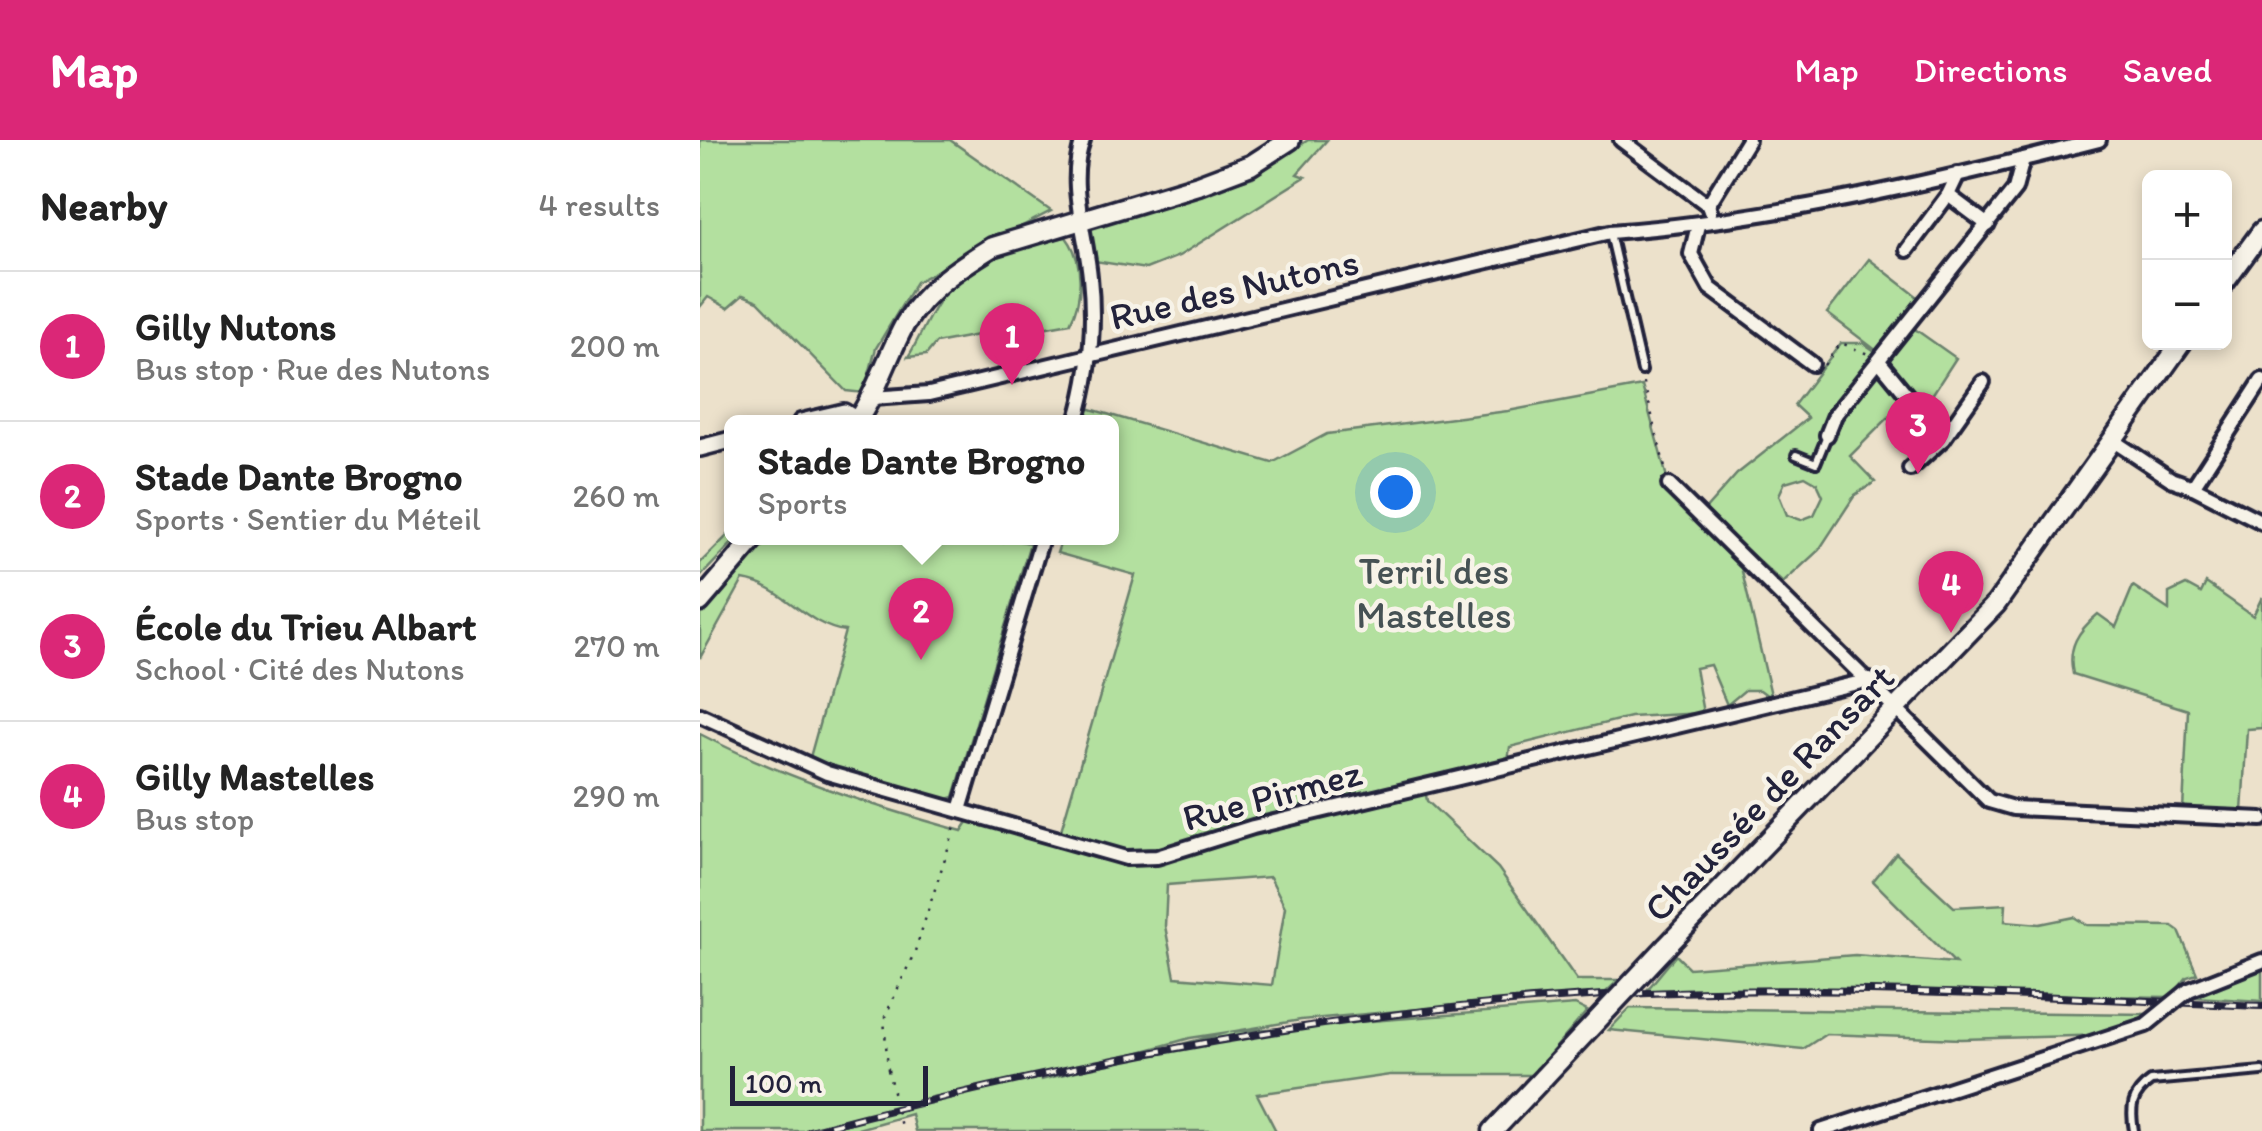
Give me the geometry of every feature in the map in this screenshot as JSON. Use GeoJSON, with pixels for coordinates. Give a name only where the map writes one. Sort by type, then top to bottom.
{"type":"FeatureCollection","features":[{"type":"Feature","properties":{"kind":"main road"},"geometry":{"type":"LineString","coordinates":[[861,415],[906,324],[932,289],[992,246],[1251,165],[1290,140]]}},
{"type":"Feature","properties":{"kind":"main road"},"geometry":{"type":"LineString","coordinates":[[2232,272],[2262,230]]}},
{"type":"Feature","properties":{"kind":"main road","name":"Chaussée de Ransart"},"geometry":{"type":"LineString","coordinates":[[1493,1131],[1996,604],[2176,350]]}},
{"type":"Feature","properties":{"kind":"main road"},"geometry":{"type":"LineString","coordinates":[[700,602],[748,545]]}},
{"type":"Feature","properties":{"kind":"street"},"geometry":{"type":"LineString","coordinates":[[1077,415],[1090,355],[1091,280],[1077,184],[1083,140]]}},
{"type":"Feature","properties":{"kind":"street"},"geometry":{"type":"LineString","coordinates":[[1621,140],[1708,205],[1713,220]]}},
{"type":"Feature","properties":{"kind":"street"},"geometry":{"type":"LineString","coordinates":[[1708,205],[1748,140]]}},
{"type":"Feature","properties":{"kind":"street","name":"Rue des Nutons"},"geometry":{"type":"LineString","coordinates":[[872,398],[929,394],[1610,232],[1698,226],[1958,174],[2099,140]]}},
{"type":"Feature","properties":{"kind":"street"},"geometry":{"type":"LineString","coordinates":[[1827,434],[1835,415],[2015,190],[2023,159]]}},
{"type":"Feature","properties":{"kind":"street"},"geometry":{"type":"LineString","coordinates":[[1907,250],[1948,195],[1958,174]]}},
{"type":"Feature","properties":{"kind":"street"},"geometry":{"type":"LineString","coordinates":[[1948,195],[1988,225]]}},
{"type":"Feature","properties":{"kind":"street"},"geometry":{"type":"LineString","coordinates":[[1698,226],[1691,254],[1710,288],[1812,364]]}},
{"type":"Feature","properties":{"kind":"street"},"geometry":{"type":"LineString","coordinates":[[1880,360],[1943,439]]}},
{"type":"Feature","properties":{"kind":"street"},"geometry":{"type":"LineString","coordinates":[[2193,487],[2262,380]]}},
{"type":"Feature","properties":{"kind":"street"},"geometry":{"type":"LineString","coordinates":[[1910,469],[1943,439],[1983,382]]}},
{"type":"Feature","properties":{"kind":"street"},"geometry":{"type":"LineString","coordinates":[[2112,440],[2171,479],[2262,522]]}},
{"type":"Feature","properties":{"kind":"street"},"geometry":{"type":"LineString","coordinates":[[1669,485],[1978,791],[1999,805],[2262,819]]}},
{"type":"Feature","properties":{"kind":"street"},"geometry":{"type":"LineString","coordinates":[[960,810],[1040,545]]}},
{"type":"Feature","properties":{"kind":"street","name":"Rue Pirmez"},"geometry":{"type":"LineString","coordinates":[[700,714],[827,773],[1126,858],[1157,857],[1253,827],[1870,680]]}},
{"type":"Feature","properties":{"kind":"street"},"geometry":{"type":"LineString","coordinates":[[1821,1131],[2146,1025],[2189,990],[2262,961]]}},
{"type":"Feature","properties":{"kind":"lane"},"geometry":{"type":"LineString","coordinates":[[1610,232],[1642,371]]}},
{"type":"Feature","properties":{"kind":"lane"},"geometry":{"type":"LineString","coordinates":[[1796,455],[1816,464],[1827,434]]}},
{"type":"Feature","properties":{"kind":"lane"},"geometry":{"type":"LineString","coordinates":[[2134,1131],[2131,1106],[2137,1090],[2150,1081],[2262,1072]]}},
{"type":"Feature","properties":{"kind":"path"},"geometry":{"type":"LineString","coordinates":[[1812,364],[1820,370],[1841,342],[1880,360]]}},
{"type":"Feature","properties":{"kind":"path"},"geometry":{"type":"LineString","coordinates":[[1642,371],[1669,485]]}},
{"type":"Feature","properties":{"kind":"path"},"geometry":{"type":"LineString","coordinates":[[902,1131],[888,1070],[884,1019],[915,951],[960,810]]}},
{"type":"Feature","properties":{"kind":"green space"},"geometry":{"type":"Polygon","coordinates":[[[700,140],[950,140],[1051,211],[916,282],[876,348],[864,393],[846,391],[758,301],[743,295],[728,308],[708,297],[700,307],[700,140]]]}},
{"type":"Feature","properties":{"kind":"green space"},"geometry":{"type":"Polygon","coordinates":[[[1308,140],[1327,140],[1297,174],[1305,177],[1179,256],[1146,269],[1088,260],[1084,228],[1253,177],[1308,140]]]}},
{"type":"Feature","properties":{"kind":"green space"},"geometry":{"type":"Polygon","coordinates":[[[1066,237],[1076,257],[1080,280],[1070,323],[1036,329],[1024,306],[1001,310],[1004,330],[936,343],[926,355],[908,357],[939,301],[956,282],[1000,256],[1066,237]]]}},
{"type":"Feature","properties":{"kind":"green space"},"geometry":{"type":"Polygon","coordinates":[[[1869,259],[1918,297],[1877,351],[1827,313],[1869,259]]]}},
{"type":"Feature","properties":{"kind":"green space"},"geometry":{"type":"Polygon","coordinates":[[[1912,327],[1956,358],[1923,409],[1904,402],[1850,456],[1875,482],[1855,495],[1819,550],[1783,583],[1704,511],[1737,474],[1808,418],[1794,405],[1841,343],[1863,343],[1881,355],[1912,327]],[[1805,476],[1785,482],[1779,495],[1787,515],[1801,520],[1814,515],[1823,496],[1817,483],[1805,476]]]}},
{"type":"Feature","properties":{"kind":"green space","name":"Terril des Mastelles"},"geometry":{"type":"Polygon","coordinates":[[[1642,386],[1669,485],[1740,563],[1772,699],[1760,690],[1745,690],[1727,705],[1710,665],[1695,668],[1703,713],[1630,717],[1510,747],[1508,760],[1424,783],[1427,801],[1498,868],[1577,980],[1619,980],[1606,992],[1301,1020],[1230,1032],[1575,1005],[1587,1011],[1532,1075],[1390,1075],[1257,1094],[1276,1131],[915,1131],[911,1114],[851,1131],[700,1131],[700,734],[796,777],[962,831],[970,819],[1059,837],[1135,575],[1057,553],[1060,545],[1119,545],[1119,417],[1272,463],[1327,434],[1508,411],[1642,386]],[[1270,877],[1167,885],[1165,926],[1175,977],[1272,985],[1285,907],[1270,877]],[[1229,1032],[1190,1038],[1041,1080],[1229,1032]]]}},
{"type":"Feature","properties":{"kind":"green space"},"geometry":{"type":"Polygon","coordinates":[[[1084,407],[1111,415],[1081,415],[1084,407]]]}},
{"type":"Feature","properties":{"kind":"green space"},"geometry":{"type":"Polygon","coordinates":[[[724,539],[724,545],[730,545],[700,577],[700,563],[724,539]]]}},
{"type":"Feature","properties":{"kind":"green space"},"geometry":{"type":"Polygon","coordinates":[[[762,545],[1029,545],[954,797],[931,804],[809,761],[845,631],[818,622],[770,590],[743,580],[700,658],[700,612],[762,545]]]}},
{"type":"Feature","properties":{"kind":"green space"},"geometry":{"type":"Polygon","coordinates":[[[2206,583],[2253,616],[2262,597],[2262,728],[2247,729],[2242,812],[2183,810],[2188,710],[2073,674],[2073,648],[2080,633],[2098,614],[2116,627],[2133,586],[2169,610],[2169,593],[2186,585],[2201,593],[2206,583]]]}},
{"type":"Feature","properties":{"kind":"green space"},"geometry":{"type":"Polygon","coordinates":[[[1896,853],[1954,907],[2006,904],[2005,921],[2040,924],[2074,917],[2087,925],[2172,926],[2179,931],[2197,974],[2187,977],[2171,997],[1647,990],[1676,955],[1689,968],[1855,955],[1955,963],[1873,881],[1896,853]]]}},
{"type":"Feature","properties":{"kind":"green space"},"geometry":{"type":"Polygon","coordinates":[[[2262,967],[2262,1001],[2194,997],[2201,990],[2262,967]]]}},
{"type":"Feature","properties":{"kind":"green space"},"geometry":{"type":"Polygon","coordinates":[[[1630,1008],[2150,1014],[2110,1035],[1961,1039],[1826,1034],[1803,1049],[1609,1030],[1630,1008]]]}},
{"type":"Feature","properties":{"kind":"railway"},"geometry":{"type":"LineString","coordinates":[[809,1131],[991,1086],[1174,1049],[1359,1019],[1545,999],[1634,993],[1813,990],[2262,1006]]}},
{"type":"Feature","properties":{"kind":"place","name":"Gilly Nutons"},"geometry":{"type":"Point","coordinates":[1012,385]}},
{"type":"Feature","properties":{"kind":"place","name":"École du Trieu Albart"},"geometry":{"type":"Point","coordinates":[1918,474]}},
{"type":"Feature","properties":{"kind":"place","name":"Gilly Mastelles"},"geometry":{"type":"Point","coordinates":[1951,633]}},
{"type":"Feature","properties":{"kind":"place","name":"Stade Dante Brogno"},"geometry":{"type":"Point","coordinates":[921,660]}}]}
